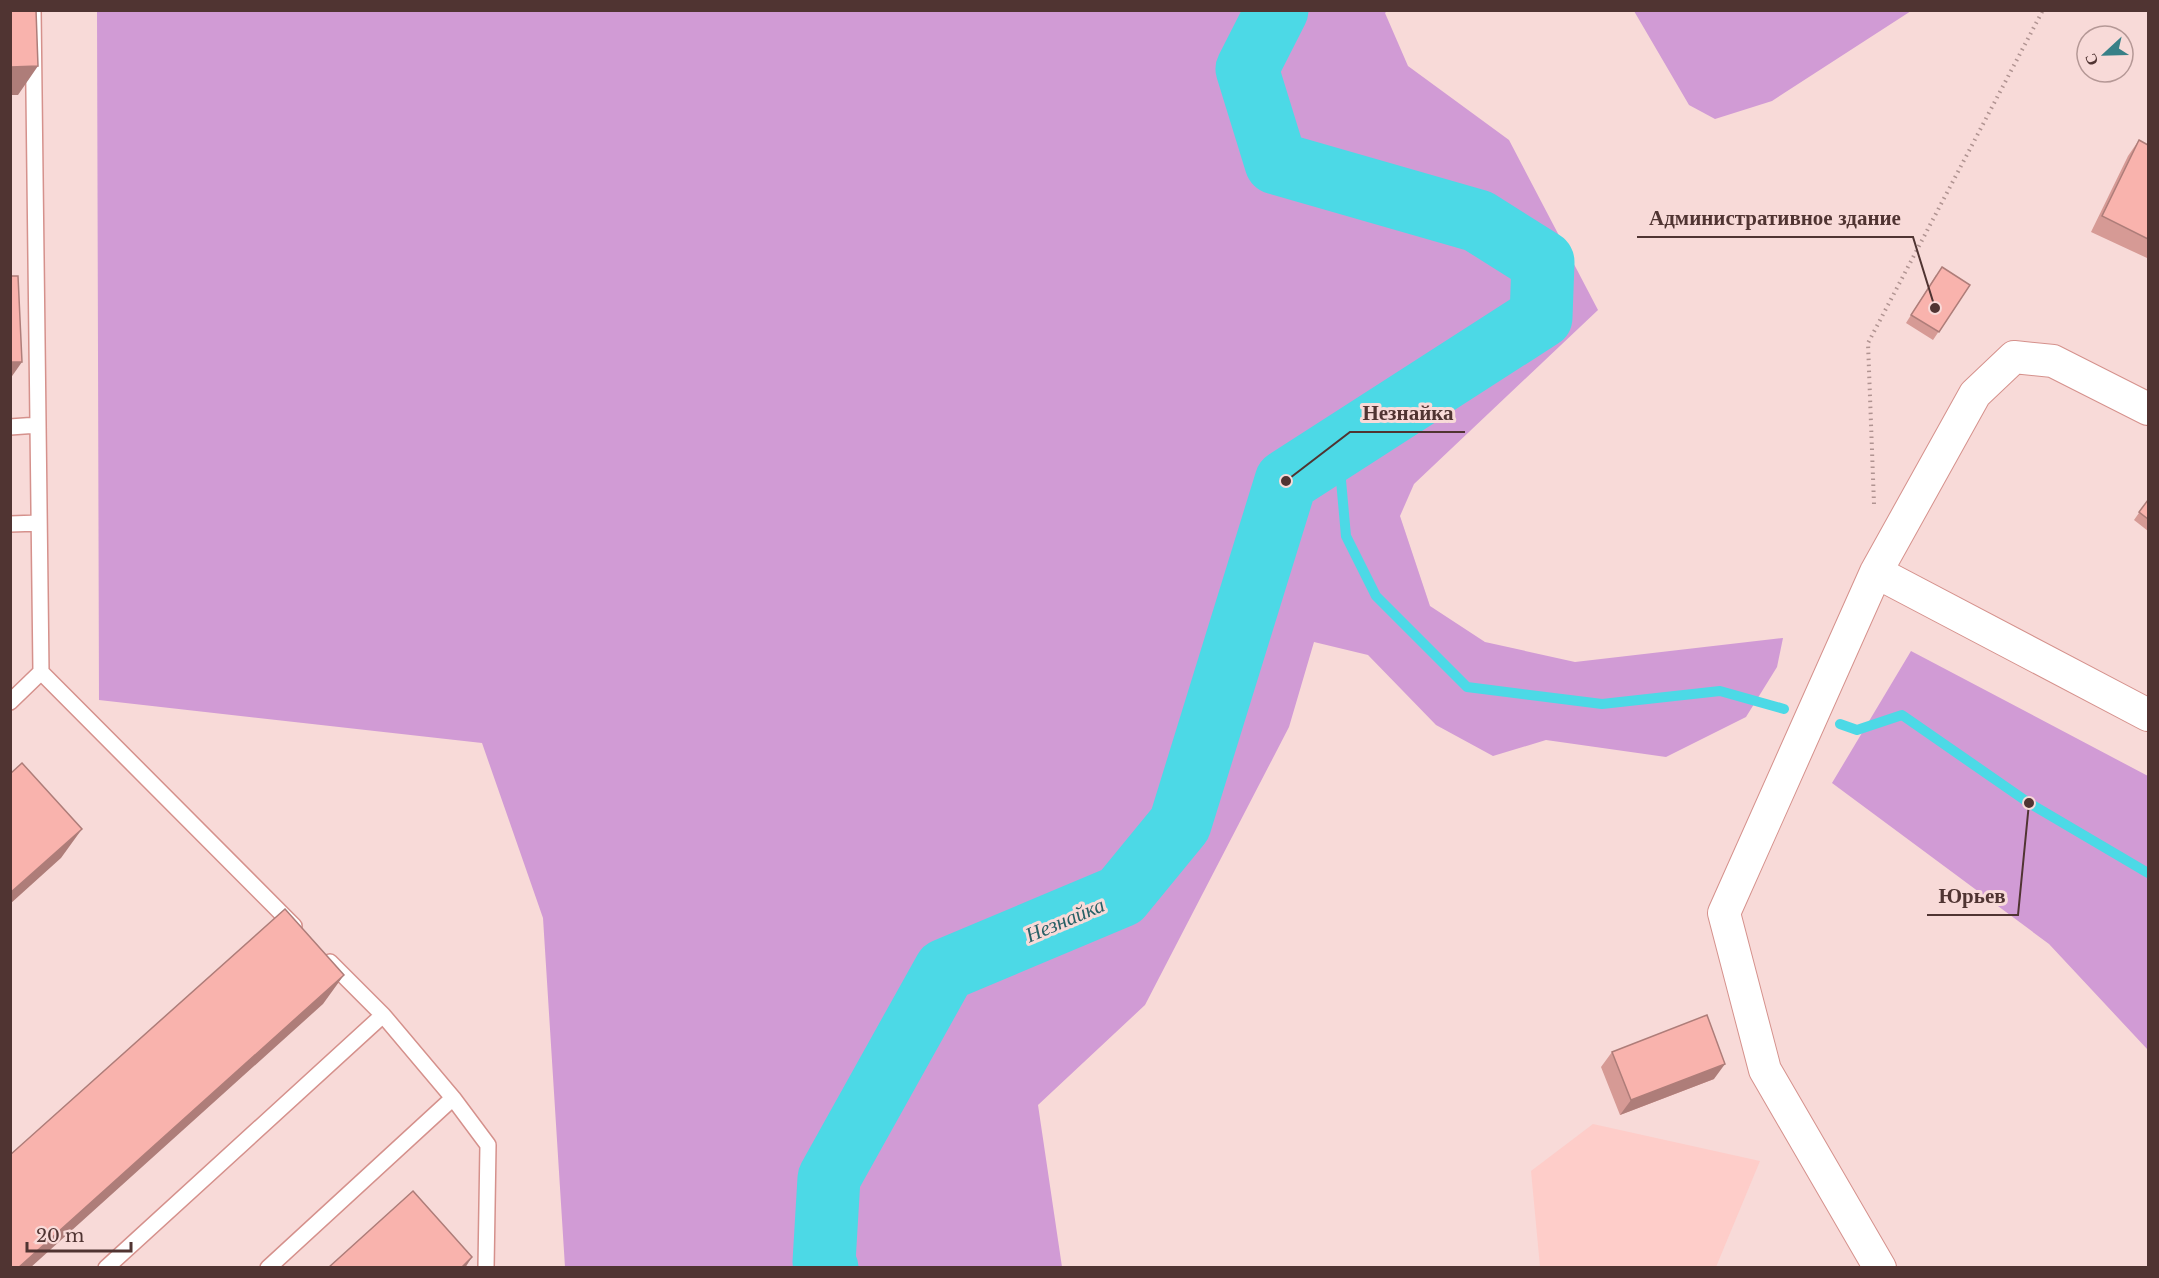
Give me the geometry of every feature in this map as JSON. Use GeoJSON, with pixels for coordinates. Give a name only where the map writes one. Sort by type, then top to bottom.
{"type":"FeatureCollection","features":[{"type":"Feature","properties":{"kind":"street"},"geometry":{"type":"LineString","coordinates":[[1880,1268],[1765,1070],[1724,913],[1876,572],[1975,394],[2014,357],[2053,361],[2148,409]]}},
{"type":"Feature","properties":{"kind":"street"},"geometry":{"type":"LineString","coordinates":[[1876,572],[2148,715]]}},
{"type":"Feature","properties":{"kind":"lane"},"geometry":{"type":"LineString","coordinates":[[33,10],[41,672],[383,1015],[453,1098],[488,1145],[486,1268]]}},
{"type":"Feature","properties":{"kind":"lane"},"geometry":{"type":"LineString","coordinates":[[10,427],[38,425]]}},
{"type":"Feature","properties":{"kind":"lane"},"geometry":{"type":"LineString","coordinates":[[10,524],[39,523]]}},
{"type":"Feature","properties":{"kind":"lane"},"geometry":{"type":"LineString","coordinates":[[10,702],[41,672]]}},
{"type":"Feature","properties":{"kind":"lane"},"geometry":{"type":"LineString","coordinates":[[106,1268],[383,1015]]}},
{"type":"Feature","properties":{"kind":"lane"},"geometry":{"type":"LineString","coordinates":[[268,1268],[453,1098]]}},
{"type":"Feature","properties":{"kind":"path"},"geometry":{"type":"LineString","coordinates":[[1874,515],[1868,344],[2043,10]]}},
{"type":"Feature","properties":{"kind":"shaded area"},"geometry":{"type":"Polygon","coordinates":[[[97,11],[1387,11],[1385,13],[1408,66],[1509,140],[1598,310],[1414,484],[1400,516],[1430,606],[1485,642],[1575,662],[1783,638],[1777,667],[1746,717],[1666,757],[1546,740],[1493,756],[1436,725],[1368,655],[1314,642],[1289,727],[1145,1005],[1038,1105],[1062,1267],[565,1267],[543,918],[482,743],[99,700],[97,11]]]}},
{"type":"Feature","properties":{"kind":"shaded area"},"geometry":{"type":"Polygon","coordinates":[[[1634,11],[1911,11],[1772,101],[1715,119],[1689,105],[1634,11]]]}},
{"type":"Feature","properties":{"kind":"shaded area"},"geometry":{"type":"Polygon","coordinates":[[[1911,651],[2148,776],[2148,1050],[2049,944],[1832,783],[1911,651]]]}},
{"type":"Feature","properties":{"kind":"shaded area"},"geometry":{"type":"Polygon","coordinates":[[[1593,1124],[1760,1161],[1716,1267],[1540,1267],[1531,1171],[1593,1124]]]}},
{"type":"Feature","properties":{"kind":"building"},"geometry":{"type":"Polygon","coordinates":[[[10,10],[36,10],[38,66],[10,67],[10,10]]]}},
{"type":"Feature","properties":{"kind":"building"},"geometry":{"type":"Polygon","coordinates":[[[2139,140],[2148,145],[2148,239],[2102,216],[2139,140]]]}},
{"type":"Feature","properties":{"kind":"building"},"geometry":{"type":"Polygon","coordinates":[[[1942,267],[1970,285],[1939,332],[1911,315],[1942,267]]]}},
{"type":"Feature","properties":{"kind":"building"},"geometry":{"type":"Polygon","coordinates":[[[10,276],[18,276],[22,362],[10,362],[10,276]]]}},
{"type":"Feature","properties":{"kind":"building"},"geometry":{"type":"Polygon","coordinates":[[[2148,500],[2148,519],[2139,512],[2148,500]]]}},
{"type":"Feature","properties":{"kind":"building"},"geometry":{"type":"Polygon","coordinates":[[[22,763],[82,829],[10,893],[10,774],[22,763]]]}},
{"type":"Feature","properties":{"kind":"building"},"geometry":{"type":"Polygon","coordinates":[[[285,909],[344,975],[18,1268],[10,1268],[10,1155],[285,909]]]}},
{"type":"Feature","properties":{"kind":"building"},"geometry":{"type":"Polygon","coordinates":[[[1707,1015],[1725,1064],[1631,1100],[1612,1052],[1707,1015]]]}},
{"type":"Feature","properties":{"kind":"building"},"geometry":{"type":"Polygon","coordinates":[[[413,1191],[472,1257],[461,1268],[328,1268],[413,1191]]]}},
{"type":"Feature","properties":{"kind":"waterway","name":"Незнайка"},"geometry":{"type":"LineString","coordinates":[[827,1268],[824,1262],[829,1178],[945,970],[1121,896],[1180,824],[1286,481],[1541,317],[1543,262],[1478,221],[1276,163],[1247,69],[1277,10]]}},
{"type":"Feature","properties":{"kind":"waterway"},"geometry":{"type":"LineString","coordinates":[[1338,447],[1346,536],[1376,596],[1467,687],[1602,704],[1720,691],[1784,709]]}},
{"type":"Feature","properties":{"kind":"waterway"},"geometry":{"type":"LineString","coordinates":[[1840,724],[1857,730],[1902,715],[2029,803],[2148,873]]}},
{"type":"Feature","properties":{"kind":"place","name":"Административное здание"},"geometry":{"type":"Point","coordinates":[1935,308]}},
{"type":"Feature","properties":{"kind":"place","name":"Незнайка"},"geometry":{"type":"Point","coordinates":[1286,481]}},
{"type":"Feature","properties":{"kind":"place","name":"Юрьев"},"geometry":{"type":"Point","coordinates":[2029,803]}}]}
